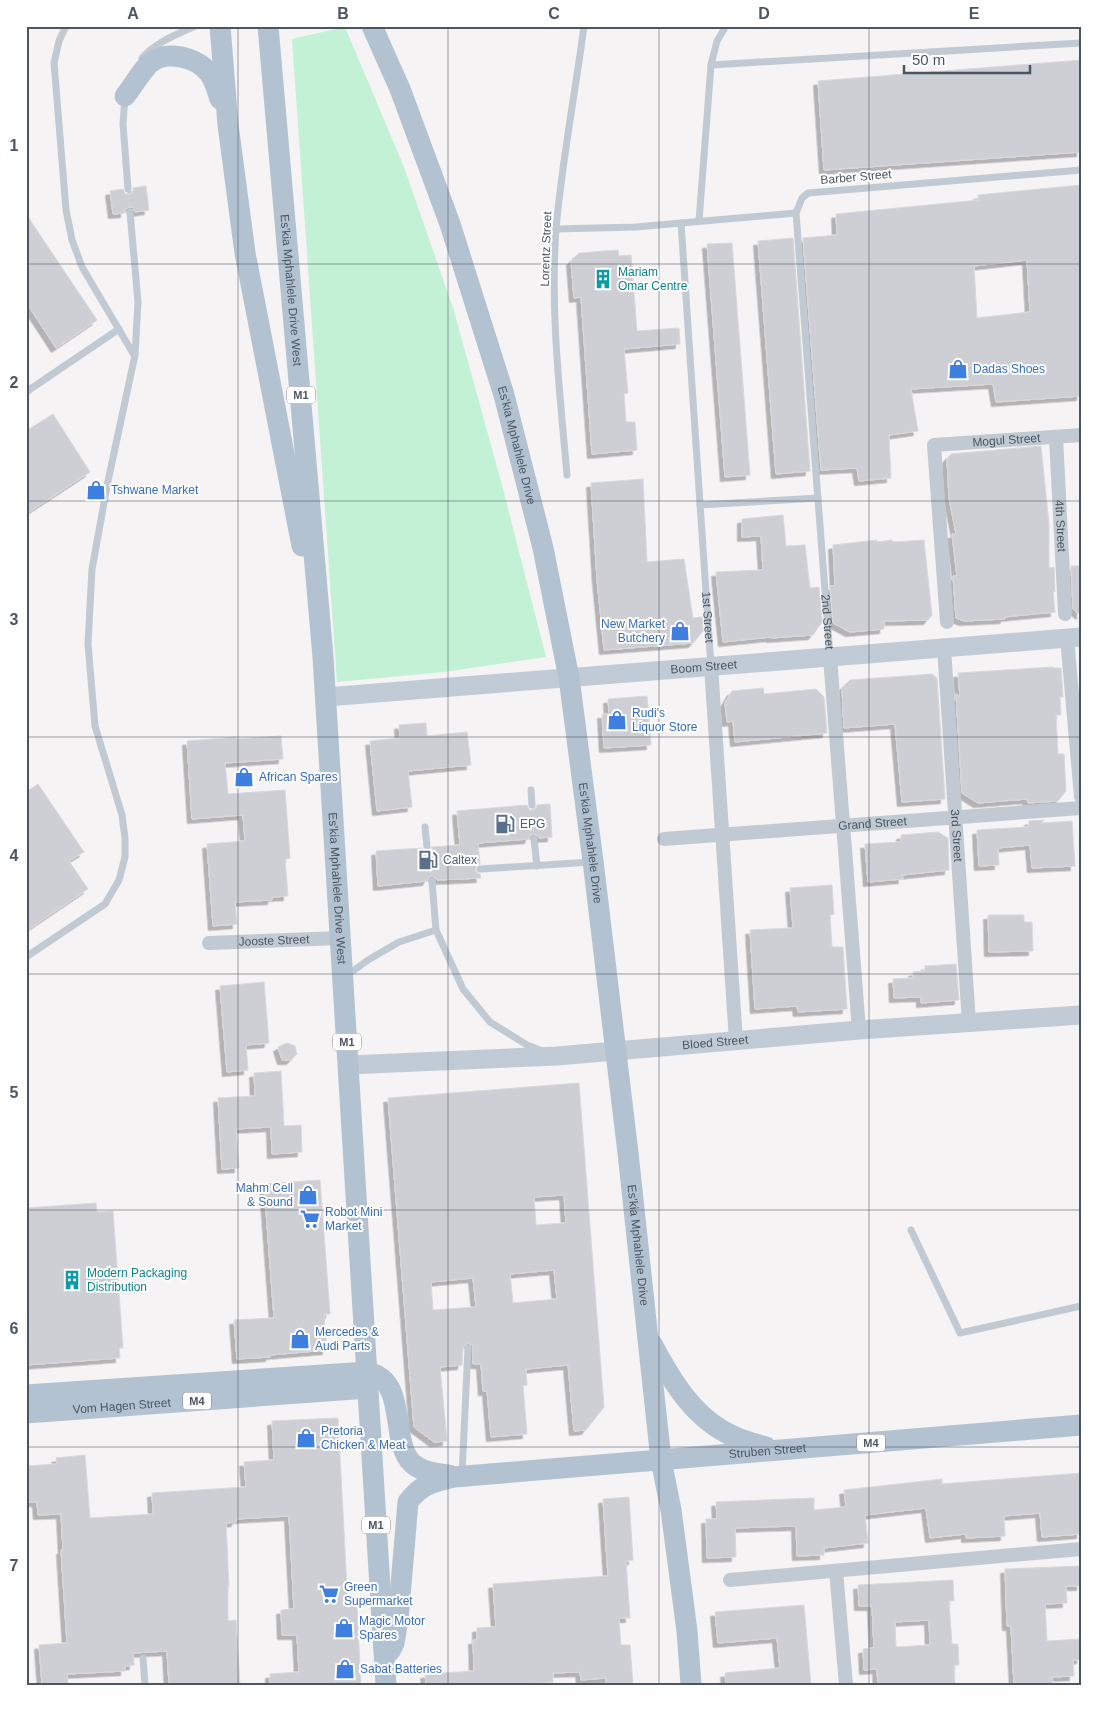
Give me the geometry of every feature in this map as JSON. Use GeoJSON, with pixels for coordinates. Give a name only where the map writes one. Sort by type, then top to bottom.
{"type":"FeatureCollection","features":[{"type":"Feature","properties":{"kind":"main road"},"geometry":{"type":"LineString","coordinates":[[220,26],[228,125],[245,253],[323,657]]}},
{"type":"Feature","properties":{"kind":"main road","name":"Es'kia Mphahlele Drive West"},"geometry":{"type":"LineString","coordinates":[[268,26],[326,697],[386,1685]]}},
{"type":"Feature","properties":{"kind":"main road","name":"Es'kia Mphahlele Drive"},"geometry":{"type":"LineString","coordinates":[[372,26],[400,89],[450,224],[504,394],[543,548],[568,678],[593,861],[661,1460],[671,1510],[687,1631],[691,1685]]}},
{"type":"Feature","properties":{"kind":"main road"},"geometry":{"type":"LineString","coordinates":[[125,96],[149,64],[155,60],[166,57],[183,58],[194,62],[208,71],[213,79],[228,125]]}},
{"type":"Feature","properties":{"kind":"main road","name":"Boom Street"},"geometry":{"type":"LineString","coordinates":[[326,697],[1074,638]]}},
{"type":"Feature","properties":{"kind":"main road","name":"Bloed Street"},"geometry":{"type":"LineString","coordinates":[[348,1064],[557,1056],[859,1030],[1081,1015]]}},
{"type":"Feature","properties":{"kind":"main road"},"geometry":{"type":"LineString","coordinates":[[648,1335],[681,1392],[698,1412],[719,1429],[732,1436],[776,1450]]}},
{"type":"Feature","properties":{"kind":"main road"},"geometry":{"type":"LineString","coordinates":[[368,1380],[379,1376],[389,1388],[395,1402],[404,1449],[408,1459],[420,1469],[458,1477]]}},
{"type":"Feature","properties":{"kind":"main road","name":"Vom Hagen Street"},"geometry":{"type":"LineString","coordinates":[[26,1395],[368,1380]]}},
{"type":"Feature","properties":{"kind":"main road","name":"Vom Hagen Street"},"geometry":{"type":"LineString","coordinates":[[26,1413],[368,1380]]}},
{"type":"Feature","properties":{"kind":"main road","name":"Struben Street"},"geometry":{"type":"LineString","coordinates":[[458,1477],[1081,1425]]}},
{"type":"Feature","properties":{"kind":"main road"},"geometry":{"type":"LineString","coordinates":[[385,1662],[394,1643],[398,1620],[408,1502],[424,1486],[458,1477]]}},
{"type":"Feature","properties":{"kind":"street","name":"Mogul Street"},"geometry":{"type":"LineString","coordinates":[[947,622],[934,446],[1081,435]]}},
{"type":"Feature","properties":{"kind":"street","name":"4th Street"},"geometry":{"type":"LineString","coordinates":[[1056,437],[1065,614]]}},
{"type":"Feature","properties":{"kind":"street"},"geometry":{"type":"LineString","coordinates":[[1074,638],[1081,797]]}},
{"type":"Feature","properties":{"kind":"street","name":"3rd Street"},"geometry":{"type":"LineString","coordinates":[[944,648],[969,1023]]}},
{"type":"Feature","properties":{"kind":"street","name":"2nd Street"},"geometry":{"type":"LineString","coordinates":[[830,657],[859,1030]]}},
{"type":"Feature","properties":{"kind":"street","name":"1st Street"},"geometry":{"type":"LineString","coordinates":[[711,666],[736,1041]]}},
{"type":"Feature","properties":{"kind":"street","name":"Grand Street"},"geometry":{"type":"LineString","coordinates":[[664,838],[1081,808]]}},
{"type":"Feature","properties":{"kind":"street","name":"Jooste Street"},"geometry":{"type":"LineString","coordinates":[[209,943],[340,938]]}},
{"type":"Feature","properties":{"kind":"street"},"geometry":{"type":"LineString","coordinates":[[730,1580],[1081,1549]]}},
{"type":"Feature","properties":{"kind":"street"},"geometry":{"type":"LineString","coordinates":[[836,1571],[846,1685]]}},
{"type":"Feature","properties":{"kind":"lane"},"geometry":{"type":"LineString","coordinates":[[66,26],[59,41],[54,63],[69,228],[82,267],[134,355]]}},
{"type":"Feature","properties":{"kind":"lane"},"geometry":{"type":"LineString","coordinates":[[128,189],[123,124],[125,96],[137,64],[147,52],[167,39],[195,26]]}},
{"type":"Feature","properties":{"kind":"lane","name":"Lorentz Street"},"geometry":{"type":"LineString","coordinates":[[567,475],[557,349],[556,229],[561,178],[584,26]]}},
{"type":"Feature","properties":{"kind":"lane"},"geometry":{"type":"LineString","coordinates":[[699,221],[711,65],[717,41],[726,26]]}},
{"type":"Feature","properties":{"kind":"lane"},"geometry":{"type":"LineString","coordinates":[[711,65],[1081,43]]}},
{"type":"Feature","properties":{"kind":"lane","name":"Barber Street"},"geometry":{"type":"LineString","coordinates":[[796,213],[802,198],[808,192],[1081,170]]}},
{"type":"Feature","properties":{"kind":"lane"},"geometry":{"type":"LineString","coordinates":[[26,957],[105,904],[119,880],[125,857],[122,815],[95,726],[88,644],[92,569],[134,355],[138,302],[130,212]]}},
{"type":"Feature","properties":{"kind":"lane"},"geometry":{"type":"LineString","coordinates":[[556,229],[636,228],[796,213]]}},
{"type":"Feature","properties":{"kind":"lane","name":"2nd Street"},"geometry":{"type":"LineString","coordinates":[[796,213],[830,657]]}},
{"type":"Feature","properties":{"kind":"lane","name":"1st Street"},"geometry":{"type":"LineString","coordinates":[[681,223],[711,666]]}},
{"type":"Feature","properties":{"kind":"lane"},"geometry":{"type":"LineString","coordinates":[[26,392],[119,329]]}},
{"type":"Feature","properties":{"kind":"lane"},"geometry":{"type":"LineString","coordinates":[[700,505],[818,498]]}},
{"type":"Feature","properties":{"kind":"lane"},"geometry":{"type":"LineString","coordinates":[[531,790],[532,805]]}},
{"type":"Feature","properties":{"kind":"lane"},"geometry":{"type":"LineString","coordinates":[[424,827],[427,847]]}},
{"type":"Feature","properties":{"kind":"lane"},"geometry":{"type":"LineString","coordinates":[[534,838],[537,866]]}},
{"type":"Feature","properties":{"kind":"lane"},"geometry":{"type":"LineString","coordinates":[[480,869],[593,861]]}},
{"type":"Feature","properties":{"kind":"lane"},"geometry":{"type":"LineString","coordinates":[[432,881],[436,930],[463,989],[490,1022],[527,1045],[557,1056]]}},
{"type":"Feature","properties":{"kind":"lane"},"geometry":{"type":"LineString","coordinates":[[343,978],[368,960],[399,942],[436,930]]}},
{"type":"Feature","properties":{"kind":"lane"},"geometry":{"type":"LineString","coordinates":[[911,1230],[960,1333],[1081,1306]]}},
{"type":"Feature","properties":{"kind":"lane"},"geometry":{"type":"LineString","coordinates":[[458,1477],[468,1348]]}},
{"type":"Feature","properties":{"kind":"lane"},"geometry":{"type":"LineString","coordinates":[[143,1658],[145,1685]]}},
{"type":"Feature","properties":{"kind":"green space"},"geometry":{"type":"Polygon","coordinates":[[[345,27],[404,167],[454,311],[502,485],[546,657],[444,672],[337,682],[292,39],[345,27]]]}},
{"type":"Feature","properties":{"kind":"building"},"geometry":{"type":"Polygon","coordinates":[[[1081,60],[1081,152],[824,170],[818,81],[1081,60]]]}},
{"type":"Feature","properties":{"kind":"building"},"geometry":{"type":"Polygon","coordinates":[[[1081,185],[1081,396],[996,402],[993,384],[911,389],[918,431],[889,435],[891,478],[859,481],[857,468],[821,470],[803,238],[837,235],[836,214],[979,200],[978,195],[1081,185]],[[1027,260],[974,266],[977,318],[1030,312],[1027,260]]]}},
{"type":"Feature","properties":{"kind":"building"},"geometry":{"type":"Polygon","coordinates":[[[146,186],[149,210],[135,212],[133,207],[129,207],[125,209],[125,213],[113,214],[110,191],[123,189],[125,194],[129,194],[133,192],[133,188],[146,186]]]}},
{"type":"Feature","properties":{"kind":"building"},"geometry":{"type":"Polygon","coordinates":[[[26,214],[97,320],[56,348],[26,302],[26,214]]]}},
{"type":"Feature","properties":{"kind":"building"},"geometry":{"type":"Polygon","coordinates":[[[793,238],[810,471],[776,474],[758,241],[793,238]]]}},
{"type":"Feature","properties":{"kind":"building"},"geometry":{"type":"Polygon","coordinates":[[[732,243],[750,475],[725,477],[707,244],[732,243]]]}},
{"type":"Feature","properties":{"kind":"building"},"geometry":{"type":"Polygon","coordinates":[[[618,250],[619,256],[631,255],[637,331],[679,328],[680,344],[624,349],[628,393],[624,394],[626,422],[635,422],[637,450],[592,454],[581,297],[574,298],[571,261],[579,253],[618,250]]]}},
{"type":"Feature","properties":{"kind":"building"},"geometry":{"type":"Polygon","coordinates":[[[53,414],[90,472],[26,514],[26,431],[53,414]]]}},
{"type":"Feature","properties":{"kind":"building"},"geometry":{"type":"Polygon","coordinates":[[[1041,446],[1049,524],[1049,568],[1054,567],[1055,592],[1053,590],[1055,612],[1004,617],[1005,619],[964,621],[956,618],[953,576],[957,576],[952,534],[956,534],[949,498],[947,459],[951,454],[1041,446]]]}},
{"type":"Feature","properties":{"kind":"building"},"geometry":{"type":"Polygon","coordinates":[[[643,479],[647,562],[684,559],[693,618],[702,617],[703,631],[693,643],[604,650],[591,483],[643,479]]]}},
{"type":"Feature","properties":{"kind":"building"},"geometry":{"type":"Polygon","coordinates":[[[783,515],[786,546],[805,545],[810,588],[819,587],[822,622],[813,635],[723,642],[716,572],[763,570],[761,536],[742,537],[742,519],[783,515]]]}},
{"type":"Feature","properties":{"kind":"building"},"geometry":{"type":"Polygon","coordinates":[[[877,540],[877,542],[892,540],[893,542],[924,540],[932,615],[928,620],[884,621],[884,629],[850,632],[833,623],[830,586],[835,586],[833,545],[877,540]]]}},
{"type":"Feature","properties":{"kind":"building"},"geometry":{"type":"Polygon","coordinates":[[[1071,566],[1081,566],[1081,615],[1073,609],[1071,566]]]}},
{"type":"Feature","properties":{"kind":"building"},"geometry":{"type":"Polygon","coordinates":[[[1061,668],[1063,697],[1060,697],[1061,715],[1056,715],[1058,754],[1064,754],[1066,791],[1058,801],[1028,803],[1027,799],[978,803],[962,793],[956,694],[960,697],[958,673],[1061,668]]]}},
{"type":"Feature","properties":{"kind":"building"},"geometry":{"type":"Polygon","coordinates":[[[932,674],[937,678],[945,799],[902,802],[895,724],[844,728],[842,688],[850,680],[932,674]]]}},
{"type":"Feature","properties":{"kind":"building"},"geometry":{"type":"Polygon","coordinates":[[[763,688],[764,694],[816,689],[824,697],[827,733],[735,742],[733,721],[727,722],[725,703],[732,691],[763,688]]]}},
{"type":"Feature","properties":{"kind":"building"},"geometry":{"type":"Polygon","coordinates":[[[647,696],[651,745],[604,748],[602,714],[609,714],[608,699],[647,696]]]}},
{"type":"Feature","properties":{"kind":"building"},"geometry":{"type":"Polygon","coordinates":[[[426,723],[427,736],[467,732],[471,765],[408,771],[412,807],[377,811],[370,741],[400,738],[399,725],[426,723]]]}},
{"type":"Feature","properties":{"kind":"building"},"geometry":{"type":"Polygon","coordinates":[[[281,736],[283,759],[225,763],[228,794],[285,790],[290,858],[285,859],[288,896],[272,897],[272,900],[235,902],[237,924],[213,926],[207,844],[245,841],[243,815],[192,819],[187,741],[281,736]]]}},
{"type":"Feature","properties":{"kind":"building"},"geometry":{"type":"Polygon","coordinates":[[[38,784],[84,852],[69,861],[88,889],[26,931],[26,792],[38,784]]]}},
{"type":"Feature","properties":{"kind":"building"},"geometry":{"type":"Polygon","coordinates":[[[550,804],[552,837],[539,838],[534,834],[530,835],[529,839],[478,843],[480,864],[476,866],[475,870],[480,874],[481,878],[437,880],[432,876],[427,881],[378,886],[376,851],[422,848],[427,852],[432,847],[460,845],[457,811],[527,805],[529,810],[533,810],[537,805],[550,804]]]}},
{"type":"Feature","properties":{"kind":"building"},"geometry":{"type":"Polygon","coordinates":[[[1044,820],[1041,823],[1072,821],[1075,866],[1032,868],[1030,845],[998,848],[999,865],[979,866],[977,830],[1029,827],[1029,821],[1044,820]]]}},
{"type":"Feature","properties":{"kind":"building"},"geometry":{"type":"Polygon","coordinates":[[[938,832],[948,838],[949,870],[902,875],[903,879],[868,882],[865,844],[901,842],[901,835],[938,832]]]}},
{"type":"Feature","properties":{"kind":"building"},"geometry":{"type":"Polygon","coordinates":[[[832,885],[834,914],[830,915],[832,947],[843,947],[847,1009],[798,1012],[797,1006],[755,1009],[750,930],[793,928],[790,888],[832,885]]]}},
{"type":"Feature","properties":{"kind":"building"},"geometry":{"type":"Polygon","coordinates":[[[988,915],[1024,915],[1024,922],[1032,922],[1033,951],[989,952],[988,915]]]}},
{"type":"Feature","properties":{"kind":"building"},"geometry":{"type":"Polygon","coordinates":[[[956,964],[959,1000],[921,1003],[921,997],[894,998],[893,979],[913,978],[913,972],[925,971],[925,966],[956,964]]]}},
{"type":"Feature","properties":{"kind":"building"},"geometry":{"type":"Polygon","coordinates":[[[264,982],[269,1043],[246,1045],[248,1070],[227,1072],[220,986],[264,982]]]}},
{"type":"Feature","properties":{"kind":"building"},"geometry":{"type":"Polygon","coordinates":[[[287,1043],[295,1046],[297,1054],[291,1060],[282,1060],[278,1047],[287,1043]]]}},
{"type":"Feature","properties":{"kind":"building"},"geometry":{"type":"Polygon","coordinates":[[[281,1071],[284,1126],[301,1125],[302,1152],[272,1154],[271,1127],[236,1129],[239,1168],[222,1169],[218,1098],[255,1096],[254,1073],[281,1071]]]}},
{"type":"Feature","properties":{"kind":"building"},"geometry":{"type":"Polygon","coordinates":[[[579,1083],[604,1407],[586,1430],[574,1431],[568,1365],[526,1369],[527,1385],[523,1386],[527,1434],[491,1437],[487,1391],[483,1391],[481,1364],[473,1364],[473,1346],[468,1343],[463,1347],[462,1365],[440,1367],[447,1441],[434,1442],[414,1427],[388,1098],[579,1083]],[[564,1195],[534,1197],[536,1225],[566,1223],[564,1195]],[[554,1270],[510,1274],[513,1303],[557,1299],[554,1270]],[[473,1278],[431,1282],[433,1310],[476,1307],[473,1278]]]}},
{"type":"Feature","properties":{"kind":"building"},"geometry":{"type":"Polygon","coordinates":[[[320,1180],[330,1314],[324,1314],[327,1350],[237,1359],[234,1320],[274,1318],[264,1184],[320,1180]]]}},
{"type":"Feature","properties":{"kind":"building","name":"Modern Packaging Distribution"},"geometry":{"type":"Polygon","coordinates":[[[96,1203],[97,1212],[113,1211],[123,1348],[119,1348],[120,1358],[26,1365],[26,1208],[96,1203]]]}},
{"type":"Feature","properties":{"kind":"building"},"geometry":{"type":"Polygon","coordinates":[[[338,1418],[348,1607],[357,1606],[361,1685],[270,1685],[270,1674],[299,1672],[297,1635],[282,1635],[281,1610],[294,1609],[289,1516],[236,1519],[236,1522],[226,1523],[229,1587],[228,1621],[236,1620],[240,1685],[169,1685],[167,1651],[133,1653],[134,1665],[125,1666],[125,1671],[67,1674],[68,1685],[42,1685],[39,1645],[67,1643],[61,1550],[63,1550],[61,1514],[38,1515],[37,1502],[26,1502],[26,1466],[57,1464],[56,1458],[85,1455],[90,1518],[153,1514],[152,1493],[246,1487],[244,1462],[274,1460],[272,1421],[338,1418]]]}},
{"type":"Feature","properties":{"kind":"building"},"geometry":{"type":"Polygon","coordinates":[[[1081,1473],[1081,1534],[1042,1537],[1040,1513],[1004,1516],[1005,1536],[966,1538],[966,1534],[930,1538],[926,1508],[865,1515],[868,1543],[824,1548],[824,1555],[797,1556],[796,1526],[735,1528],[736,1557],[707,1558],[706,1519],[717,1519],[716,1502],[814,1498],[814,1510],[846,1507],[844,1490],[942,1479],[942,1484],[1081,1473]]]}},
{"type":"Feature","properties":{"kind":"building"},"geometry":{"type":"Polygon","coordinates":[[[629,1497],[633,1560],[626,1561],[630,1618],[619,1618],[621,1645],[630,1645],[633,1685],[606,1685],[606,1678],[581,1680],[580,1672],[553,1673],[553,1682],[499,1685],[426,1685],[425,1674],[474,1671],[473,1640],[477,1640],[477,1628],[496,1627],[493,1584],[608,1576],[603,1499],[629,1497]]]}},
{"type":"Feature","properties":{"kind":"building"},"geometry":{"type":"Polygon","coordinates":[[[1081,1566],[1081,1586],[1066,1586],[1067,1603],[1045,1604],[1047,1641],[1081,1639],[1081,1659],[1073,1660],[1074,1676],[1052,1677],[1053,1685],[1014,1685],[1011,1626],[1007,1626],[1005,1569],[1081,1566]]]}},
{"type":"Feature","properties":{"kind":"building"},"geometry":{"type":"Polygon","coordinates":[[[953,1580],[954,1601],[949,1601],[952,1644],[958,1644],[959,1665],[954,1665],[955,1685],[878,1685],[877,1669],[864,1670],[863,1649],[874,1648],[872,1606],[859,1606],[858,1585],[953,1580]],[[929,1620],[895,1622],[896,1647],[930,1645],[929,1620]]]}},
{"type":"Feature","properties":{"kind":"building"},"geometry":{"type":"Polygon","coordinates":[[[804,1605],[811,1685],[726,1685],[725,1673],[780,1668],[777,1638],[718,1643],[715,1612],[804,1605]]]}},
{"type":"Feature","properties":{"kind":"place","name":"Mariam Omar Centre"},"geometry":{"type":"Point","coordinates":[603,279]}},
{"type":"Feature","properties":{"kind":"place","name":"Dadas Shoes"},"geometry":{"type":"Point","coordinates":[958,369]}},
{"type":"Feature","properties":{"kind":"place","name":"Tshwane Market"},"geometry":{"type":"Point","coordinates":[96,490]}},
{"type":"Feature","properties":{"kind":"place","name":"New Market Butchery"},"geometry":{"type":"Point","coordinates":[680,631]}},
{"type":"Feature","properties":{"kind":"place","name":"Rudi's Liquor Store"},"geometry":{"type":"Point","coordinates":[617,720]}},
{"type":"Feature","properties":{"kind":"place","name":"African Spares"},"geometry":{"type":"Point","coordinates":[244,777]}},
{"type":"Feature","properties":{"kind":"place","name":"EPG"},"geometry":{"type":"Point","coordinates":[505,824]}},
{"type":"Feature","properties":{"kind":"place","name":"Caltex"},"geometry":{"type":"Point","coordinates":[428,860]}},
{"type":"Feature","properties":{"kind":"place","name":"Mahm Cell & Sound"},"geometry":{"type":"Point","coordinates":[308,1195]}},
{"type":"Feature","properties":{"kind":"place","name":"Robot Mini Market"},"geometry":{"type":"Point","coordinates":[310,1219]}},
{"type":"Feature","properties":{"kind":"place","name":"Modern Packaging Distribution"},"geometry":{"type":"Point","coordinates":[72,1280]}},
{"type":"Feature","properties":{"kind":"place","name":"Mercedes & Audi Parts"},"geometry":{"type":"Point","coordinates":[300,1339]}},
{"type":"Feature","properties":{"kind":"place","name":"Pretoria Chicken & Meat"},"geometry":{"type":"Point","coordinates":[306,1438]}},
{"type":"Feature","properties":{"kind":"place","name":"Green Supermarket"},"geometry":{"type":"Point","coordinates":[329,1594]}},
{"type":"Feature","properties":{"kind":"place","name":"Magic Motor Spares"},"geometry":{"type":"Point","coordinates":[344,1628]}},
{"type":"Feature","properties":{"kind":"place","name":"Sabat Batteries"},"geometry":{"type":"Point","coordinates":[345,1669]}}]}
